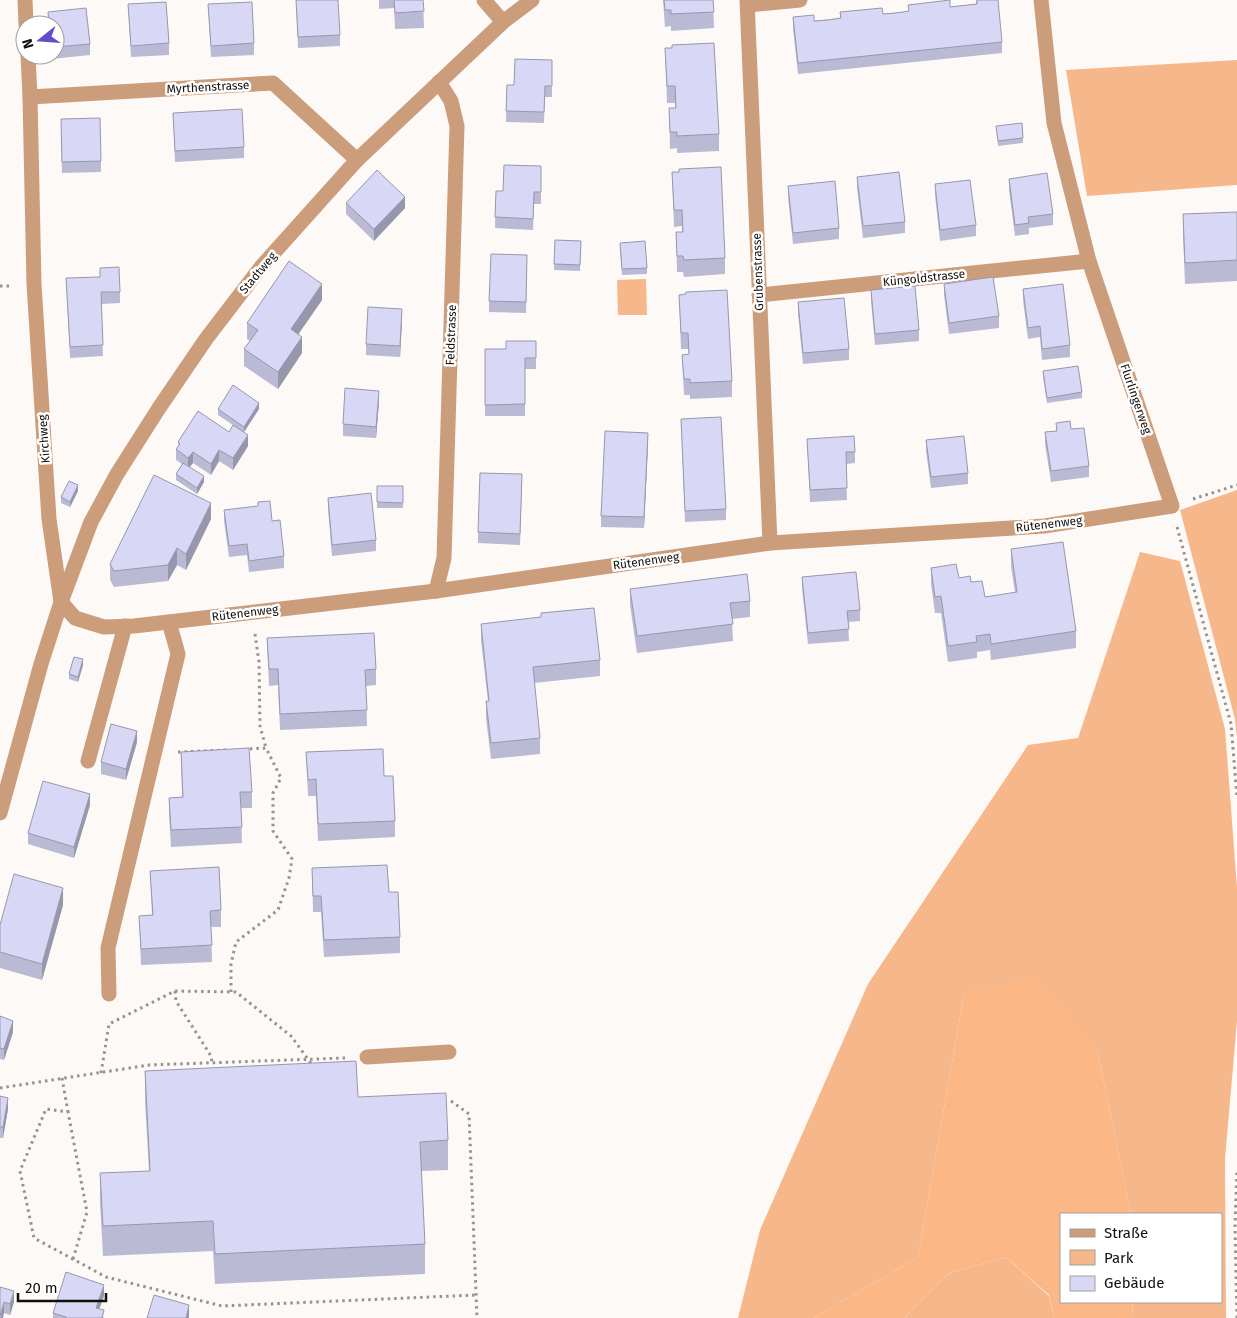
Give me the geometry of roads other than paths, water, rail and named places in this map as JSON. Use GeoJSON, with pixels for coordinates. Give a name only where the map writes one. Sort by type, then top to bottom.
{"type":"FeatureCollection","features":[{"type":"Feature","properties":{"kind":"street"},"geometry":{"type":"LineString","coordinates":[[25,0],[26,15]]}},
{"type":"Feature","properties":{"kind":"street"},"geometry":{"type":"LineString","coordinates":[[484,0],[503,22]]}},
{"type":"Feature","properties":{"kind":"street","name":"Stadtweg"},"geometry":{"type":"LineString","coordinates":[[61,602],[91,522],[117,474],[206,338],[262,267],[357,160],[503,22],[532,0]]}},
{"type":"Feature","properties":{"kind":"street"},"geometry":{"type":"LineString","coordinates":[[748,2],[800,0]]}},
{"type":"Feature","properties":{"kind":"street","name":"Flurlingerweg"},"geometry":{"type":"LineString","coordinates":[[1041,0],[1054,123],[1089,261],[1172,506]]}},
{"type":"Feature","properties":{"kind":"street","name":"Grubenstrasse"},"geometry":{"type":"LineString","coordinates":[[748,2],[770,543]]}},
{"type":"Feature","properties":{"kind":"street","name":"Kirchweg"},"geometry":{"type":"LineString","coordinates":[[0,813],[61,602],[49,519],[34,284],[28,65]]}},
{"type":"Feature","properties":{"kind":"street","name":"Myrthenstrasse"},"geometry":{"type":"LineString","coordinates":[[30,97],[273,82],[357,160]]}},
{"type":"Feature","properties":{"kind":"street","name":"Feldstrasse"},"geometry":{"type":"LineString","coordinates":[[436,591],[444,558],[457,126],[451,101],[439,82]]}},
{"type":"Feature","properties":{"kind":"street","name":"Küngoldstrasse"},"geometry":{"type":"LineString","coordinates":[[759,295],[1089,261]]}},
{"type":"Feature","properties":{"kind":"street","name":"Rütenenweg"},"geometry":{"type":"LineString","coordinates":[[61,602],[74,618],[104,626],[125,626],[436,591],[770,543],[1044,526],[1172,506]]}},
{"type":"Feature","properties":{"kind":"street"},"geometry":{"type":"LineString","coordinates":[[109,994],[108,948],[178,654],[168,622]]}},
{"type":"Feature","properties":{"kind":"street"},"geometry":{"type":"LineString","coordinates":[[88,761],[125,626]]}},
{"type":"Feature","properties":{"kind":"street"},"geometry":{"type":"LineString","coordinates":[[367,1057],[449,1052]]}}]}
